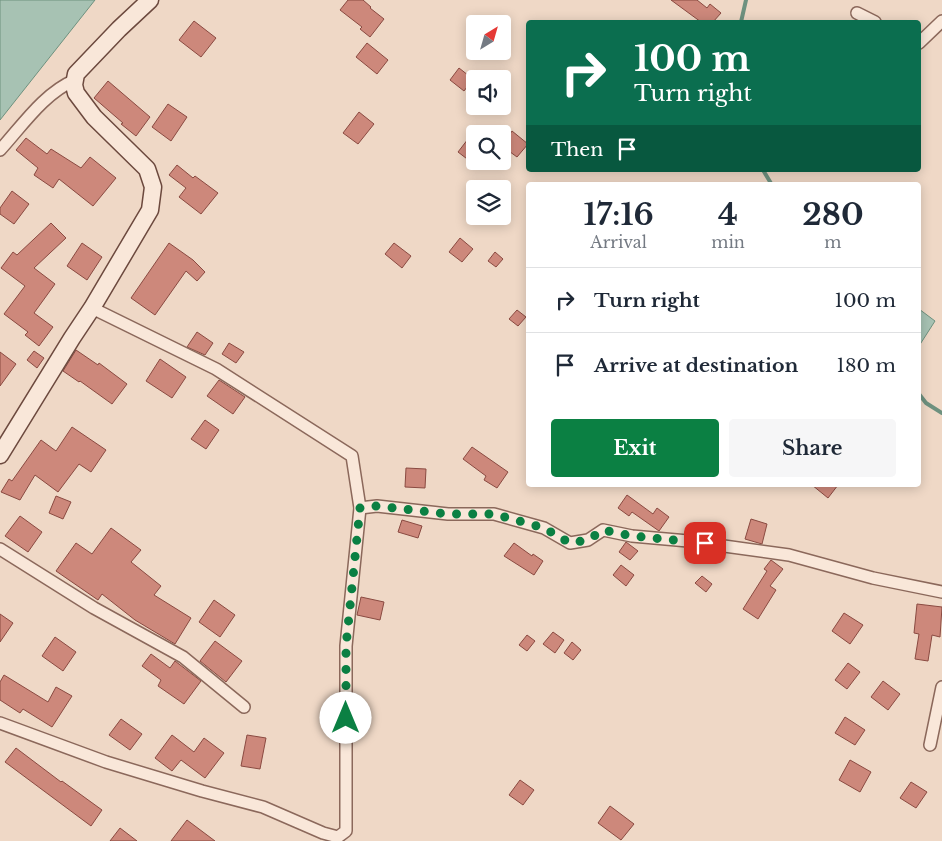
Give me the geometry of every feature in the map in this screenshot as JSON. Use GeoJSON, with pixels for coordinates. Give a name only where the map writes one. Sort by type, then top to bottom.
{"type":"FeatureCollection","features":[{"type":"Feature","properties":{"kind":"main road"},"geometry":{"type":"LineString","coordinates":[[0,455],[92,308],[150,210],[153,187],[150,174],[143,164],[94,118],[76,94],[74,85],[76,74],[150,0]]}},
{"type":"Feature","properties":{"kind":"street"},"geometry":{"type":"LineString","coordinates":[[857,13],[871,20]]}},
{"type":"Feature","properties":{"kind":"street"},"geometry":{"type":"LineString","coordinates":[[921,40],[942,21]]}},
{"type":"Feature","properties":{"kind":"street"},"geometry":{"type":"LineString","coordinates":[[0,150],[54,92],[75,80]]}},
{"type":"Feature","properties":{"kind":"street"},"geometry":{"type":"LineString","coordinates":[[0,723],[106,762],[202,791],[263,806],[323,833],[342,839],[346,830],[346,646],[360,508],[352,456],[216,369],[92,308]]}},
{"type":"Feature","properties":{"kind":"street"},"geometry":{"type":"LineString","coordinates":[[360,508],[377,506],[448,514],[494,514],[544,528],[570,543],[588,540],[603,530],[632,536],[688,541],[789,555],[873,578],[942,592]]}},
{"type":"Feature","properties":{"kind":"street"},"geometry":{"type":"LineString","coordinates":[[0,549],[94,608],[183,657],[244,707]]}},
{"type":"Feature","properties":{"kind":"street"},"geometry":{"type":"LineString","coordinates":[[930,745],[942,686]]}},
{"type":"Feature","properties":{"kind":"shaded area"},"geometry":{"type":"Polygon","coordinates":[[[0,0],[95,0],[0,120],[0,0]]]}},
{"type":"Feature","properties":{"kind":"shaded area"},"geometry":{"type":"Polygon","coordinates":[[[921,310],[935,321],[921,343],[921,310]]]}},
{"type":"Feature","properties":{"kind":"building"},"geometry":{"type":"Polygon","coordinates":[[[348,0],[363,0],[384,19],[370,37],[360,29],[362,27],[340,10],[348,0]]]}},
{"type":"Feature","properties":{"kind":"building"},"geometry":{"type":"Polygon","coordinates":[[[671,0],[697,0],[707,8],[710,4],[721,13],[715,20],[698,20],[671,0]]]}},
{"type":"Feature","properties":{"kind":"building"},"geometry":{"type":"Polygon","coordinates":[[[194,21],[216,38],[201,57],[179,40],[194,21]]]}},
{"type":"Feature","properties":{"kind":"building"},"geometry":{"type":"Polygon","coordinates":[[[367,43],[388,60],[377,74],[356,57],[367,43]]]}},
{"type":"Feature","properties":{"kind":"building"},"geometry":{"type":"Polygon","coordinates":[[[459,68],[466,74],[466,88],[464,91],[450,80],[459,68]]]}},
{"type":"Feature","properties":{"kind":"building"},"geometry":{"type":"Polygon","coordinates":[[[108,81],[150,117],[136,136],[94,98],[108,81]]]}},
{"type":"Feature","properties":{"kind":"building"},"geometry":{"type":"Polygon","coordinates":[[[168,104],[187,117],[171,141],[152,127],[168,104]]]}},
{"type":"Feature","properties":{"kind":"building"},"geometry":{"type":"Polygon","coordinates":[[[359,112],[374,124],[358,144],[343,133],[359,112]]]}},
{"type":"Feature","properties":{"kind":"building"},"geometry":{"type":"Polygon","coordinates":[[[512,131],[526,142],[526,146],[517,157],[511,153],[512,131]]]}},
{"type":"Feature","properties":{"kind":"building"},"geometry":{"type":"Polygon","coordinates":[[[26,138],[47,154],[51,149],[81,168],[90,157],[116,178],[93,206],[59,179],[53,188],[34,175],[38,168],[16,150],[26,138]]]}},
{"type":"Feature","properties":{"kind":"building"},"geometry":{"type":"Polygon","coordinates":[[[466,142],[466,158],[458,152],[466,142]]]}},
{"type":"Feature","properties":{"kind":"building"},"geometry":{"type":"Polygon","coordinates":[[[177,165],[193,178],[195,176],[218,193],[201,214],[179,197],[186,188],[169,175],[177,165]]]}},
{"type":"Feature","properties":{"kind":"building"},"geometry":{"type":"Polygon","coordinates":[[[12,191],[29,204],[14,224],[0,214],[0,208],[12,191]]]}},
{"type":"Feature","properties":{"kind":"building"},"geometry":{"type":"Polygon","coordinates":[[[51,223],[66,238],[34,268],[55,284],[34,313],[53,327],[39,346],[25,335],[28,332],[4,314],[25,286],[1,268],[13,252],[17,255],[51,223]]]}},
{"type":"Feature","properties":{"kind":"building"},"geometry":{"type":"Polygon","coordinates":[[[460,238],[473,249],[462,262],[449,252],[460,238]]]}},
{"type":"Feature","properties":{"kind":"building"},"geometry":{"type":"Polygon","coordinates":[[[82,243],[102,257],[87,280],[67,266],[82,243]]]}},
{"type":"Feature","properties":{"kind":"building"},"geometry":{"type":"Polygon","coordinates":[[[169,243],[193,260],[205,272],[197,281],[186,271],[155,315],[131,298],[169,243]]]}},
{"type":"Feature","properties":{"kind":"building"},"geometry":{"type":"Polygon","coordinates":[[[394,243],[411,256],[402,268],[385,254],[394,243]]]}},
{"type":"Feature","properties":{"kind":"building"},"geometry":{"type":"Polygon","coordinates":[[[495,252],[503,259],[496,267],[488,261],[495,252]]]}},
{"type":"Feature","properties":{"kind":"building"},"geometry":{"type":"Polygon","coordinates":[[[517,310],[526,317],[518,326],[509,319],[517,310]]]}},
{"type":"Feature","properties":{"kind":"building"},"geometry":{"type":"Polygon","coordinates":[[[197,332],[213,343],[205,355],[187,347],[197,332]]]}},
{"type":"Feature","properties":{"kind":"building"},"geometry":{"type":"Polygon","coordinates":[[[229,343],[244,352],[236,363],[222,354],[229,343]]]}},
{"type":"Feature","properties":{"kind":"building"},"geometry":{"type":"Polygon","coordinates":[[[76,350],[98,365],[99,363],[127,384],[112,404],[63,371],[76,350]]]}},
{"type":"Feature","properties":{"kind":"building"},"geometry":{"type":"Polygon","coordinates":[[[34,351],[44,358],[37,368],[27,360],[34,351]]]}},
{"type":"Feature","properties":{"kind":"building"},"geometry":{"type":"Polygon","coordinates":[[[0,352],[16,364],[0,386],[0,352]]]}},
{"type":"Feature","properties":{"kind":"building"},"geometry":{"type":"Polygon","coordinates":[[[160,359],[186,377],[172,398],[146,381],[160,359]]]}},
{"type":"Feature","properties":{"kind":"building"},"geometry":{"type":"Polygon","coordinates":[[[219,380],[245,397],[233,414],[207,396],[219,380]]]}},
{"type":"Feature","properties":{"kind":"building"},"geometry":{"type":"Polygon","coordinates":[[[205,420],[219,430],[206,449],[191,439],[205,420]]]}},
{"type":"Feature","properties":{"kind":"building"},"geometry":{"type":"Polygon","coordinates":[[[72,427],[106,450],[91,472],[79,464],[58,492],[35,475],[20,500],[1,492],[9,479],[12,481],[41,440],[56,451],[72,427]]]}},
{"type":"Feature","properties":{"kind":"building"},"geometry":{"type":"Polygon","coordinates":[[[472,447],[508,472],[497,488],[484,480],[486,476],[463,459],[472,447]]]}},
{"type":"Feature","properties":{"kind":"building"},"geometry":{"type":"Polygon","coordinates":[[[406,468],[426,469],[425,488],[405,487],[406,468]]]}},
{"type":"Feature","properties":{"kind":"building"},"geometry":{"type":"Polygon","coordinates":[[[814,487],[836,487],[828,498],[814,487]]]}},
{"type":"Feature","properties":{"kind":"building"},"geometry":{"type":"Polygon","coordinates":[[[627,495],[653,514],[657,508],[669,517],[659,531],[632,512],[629,516],[618,508],[627,495]]]}},
{"type":"Feature","properties":{"kind":"building"},"geometry":{"type":"Polygon","coordinates":[[[56,496],[71,502],[63,519],[49,513],[56,496]]]}},
{"type":"Feature","properties":{"kind":"building"},"geometry":{"type":"Polygon","coordinates":[[[20,516],[42,532],[28,552],[5,536],[20,516]]]}},
{"type":"Feature","properties":{"kind":"building"},"geometry":{"type":"Polygon","coordinates":[[[751,519],[767,524],[762,544],[745,539],[751,519]]]}},
{"type":"Feature","properties":{"kind":"building"},"geometry":{"type":"Polygon","coordinates":[[[402,520],[422,526],[418,538],[398,532],[402,520]]]}},
{"type":"Feature","properties":{"kind":"building"},"geometry":{"type":"Polygon","coordinates":[[[111,528],[141,550],[131,562],[161,586],[154,595],[191,618],[175,644],[135,620],[102,594],[98,600],[56,571],[76,543],[92,554],[111,528]]]}},
{"type":"Feature","properties":{"kind":"building"},"geometry":{"type":"Polygon","coordinates":[[[626,542],[638,551],[630,560],[619,552],[626,542]]]}},
{"type":"Feature","properties":{"kind":"building"},"geometry":{"type":"Polygon","coordinates":[[[514,543],[532,556],[533,554],[543,561],[534,575],[504,556],[514,543]]]}},
{"type":"Feature","properties":{"kind":"building"},"geometry":{"type":"Polygon","coordinates":[[[771,560],[783,569],[770,586],[776,590],[758,619],[743,609],[767,571],[764,569],[771,560]]]}},
{"type":"Feature","properties":{"kind":"building"},"geometry":{"type":"Polygon","coordinates":[[[621,565],[634,575],[626,586],[613,575],[621,565]]]}},
{"type":"Feature","properties":{"kind":"building"},"geometry":{"type":"Polygon","coordinates":[[[702,576],[712,584],[706,592],[695,583],[702,576]]]}},
{"type":"Feature","properties":{"kind":"building"},"geometry":{"type":"Polygon","coordinates":[[[361,597],[384,602],[380,620],[357,615],[361,597]]]}},
{"type":"Feature","properties":{"kind":"building"},"geometry":{"type":"Polygon","coordinates":[[[214,600],[235,615],[220,637],[199,622],[214,600]]]}},
{"type":"Feature","properties":{"kind":"building"},"geometry":{"type":"Polygon","coordinates":[[[917,604],[942,607],[940,637],[932,635],[928,661],[915,659],[919,634],[914,633],[917,604]]]}},
{"type":"Feature","properties":{"kind":"building"},"geometry":{"type":"Polygon","coordinates":[[[844,613],[863,625],[850,644],[832,631],[844,613]]]}},
{"type":"Feature","properties":{"kind":"building"},"geometry":{"type":"Polygon","coordinates":[[[0,614],[13,623],[0,642],[0,614]]]}},
{"type":"Feature","properties":{"kind":"building"},"geometry":{"type":"Polygon","coordinates":[[[553,632],[564,640],[555,653],[543,644],[553,632]]]}},
{"type":"Feature","properties":{"kind":"building"},"geometry":{"type":"Polygon","coordinates":[[[527,635],[535,641],[527,651],[519,645],[527,635]]]}},
{"type":"Feature","properties":{"kind":"building"},"geometry":{"type":"Polygon","coordinates":[[[55,637],[76,652],[63,671],[42,656],[55,637]]]}},
{"type":"Feature","properties":{"kind":"building"},"geometry":{"type":"Polygon","coordinates":[[[215,641],[242,661],[226,682],[200,661],[215,641]]]}},
{"type":"Feature","properties":{"kind":"building"},"geometry":{"type":"Polygon","coordinates":[[[572,642],[581,650],[573,660],[564,653],[572,642]]]}},
{"type":"Feature","properties":{"kind":"building"},"geometry":{"type":"Polygon","coordinates":[[[151,654],[170,668],[175,661],[201,681],[184,704],[158,686],[161,680],[142,666],[151,654]]]}},
{"type":"Feature","properties":{"kind":"building"},"geometry":{"type":"Polygon","coordinates":[[[848,663],[860,672],[847,689],[835,680],[848,663]]]}},
{"type":"Feature","properties":{"kind":"building"},"geometry":{"type":"Polygon","coordinates":[[[4,675],[48,702],[56,687],[72,696],[52,727],[23,709],[20,713],[0,700],[0,682],[4,675]]]}},
{"type":"Feature","properties":{"kind":"building"},"geometry":{"type":"Polygon","coordinates":[[[883,681],[900,694],[888,710],[871,697],[883,681]]]}},
{"type":"Feature","properties":{"kind":"building"},"geometry":{"type":"Polygon","coordinates":[[[845,717],[865,730],[855,745],[835,733],[845,717]]]}},
{"type":"Feature","properties":{"kind":"building"},"geometry":{"type":"Polygon","coordinates":[[[121,719],[142,734],[130,750],[109,735],[121,719]]]}},
{"type":"Feature","properties":{"kind":"building"},"geometry":{"type":"Polygon","coordinates":[[[172,735],[194,752],[204,738],[224,753],[205,778],[181,760],[172,771],[155,758],[172,735]]]}},
{"type":"Feature","properties":{"kind":"building"},"geometry":{"type":"Polygon","coordinates":[[[247,735],[266,738],[260,769],[241,766],[247,735]]]}},
{"type":"Feature","properties":{"kind":"building"},"geometry":{"type":"Polygon","coordinates":[[[16,748],[102,810],[91,826],[5,762],[16,748]]]}},
{"type":"Feature","properties":{"kind":"building"},"geometry":{"type":"Polygon","coordinates":[[[850,760],[871,772],[860,792],[839,780],[850,760]]]}},
{"type":"Feature","properties":{"kind":"building"},"geometry":{"type":"Polygon","coordinates":[[[520,780],[534,790],[523,805],[509,795],[520,780]]]}},
{"type":"Feature","properties":{"kind":"building"},"geometry":{"type":"Polygon","coordinates":[[[911,782],[927,792],[916,808],[900,798],[911,782]]]}},
{"type":"Feature","properties":{"kind":"building"},"geometry":{"type":"Polygon","coordinates":[[[610,806],[634,824],[621,840],[598,823],[610,806]]]}},
{"type":"Feature","properties":{"kind":"building"},"geometry":{"type":"Polygon","coordinates":[[[187,820],[215,841],[171,841],[187,820]]]}},
{"type":"Feature","properties":{"kind":"building"},"geometry":{"type":"Polygon","coordinates":[[[120,828],[137,841],[110,841],[120,828]]]}},
{"type":"Feature","properties":{"kind":"waterway"},"geometry":{"type":"LineString","coordinates":[[741,20],[746,0]]}},
{"type":"Feature","properties":{"kind":"waterway"},"geometry":{"type":"LineString","coordinates":[[764,172],[770,182]]}},
{"type":"Feature","properties":{"kind":"waterway"},"geometry":{"type":"LineString","coordinates":[[921,397],[926,403],[942,413]]}},
{"type":"Feature","properties":{"kind":"route"},"geometry":{"type":"LineString","coordinates":[[346,718],[346,646],[360,508],[377,506],[448,514],[494,514],[544,528],[570,543],[588,540],[603,530],[632,536],[705,543]]}}]}
